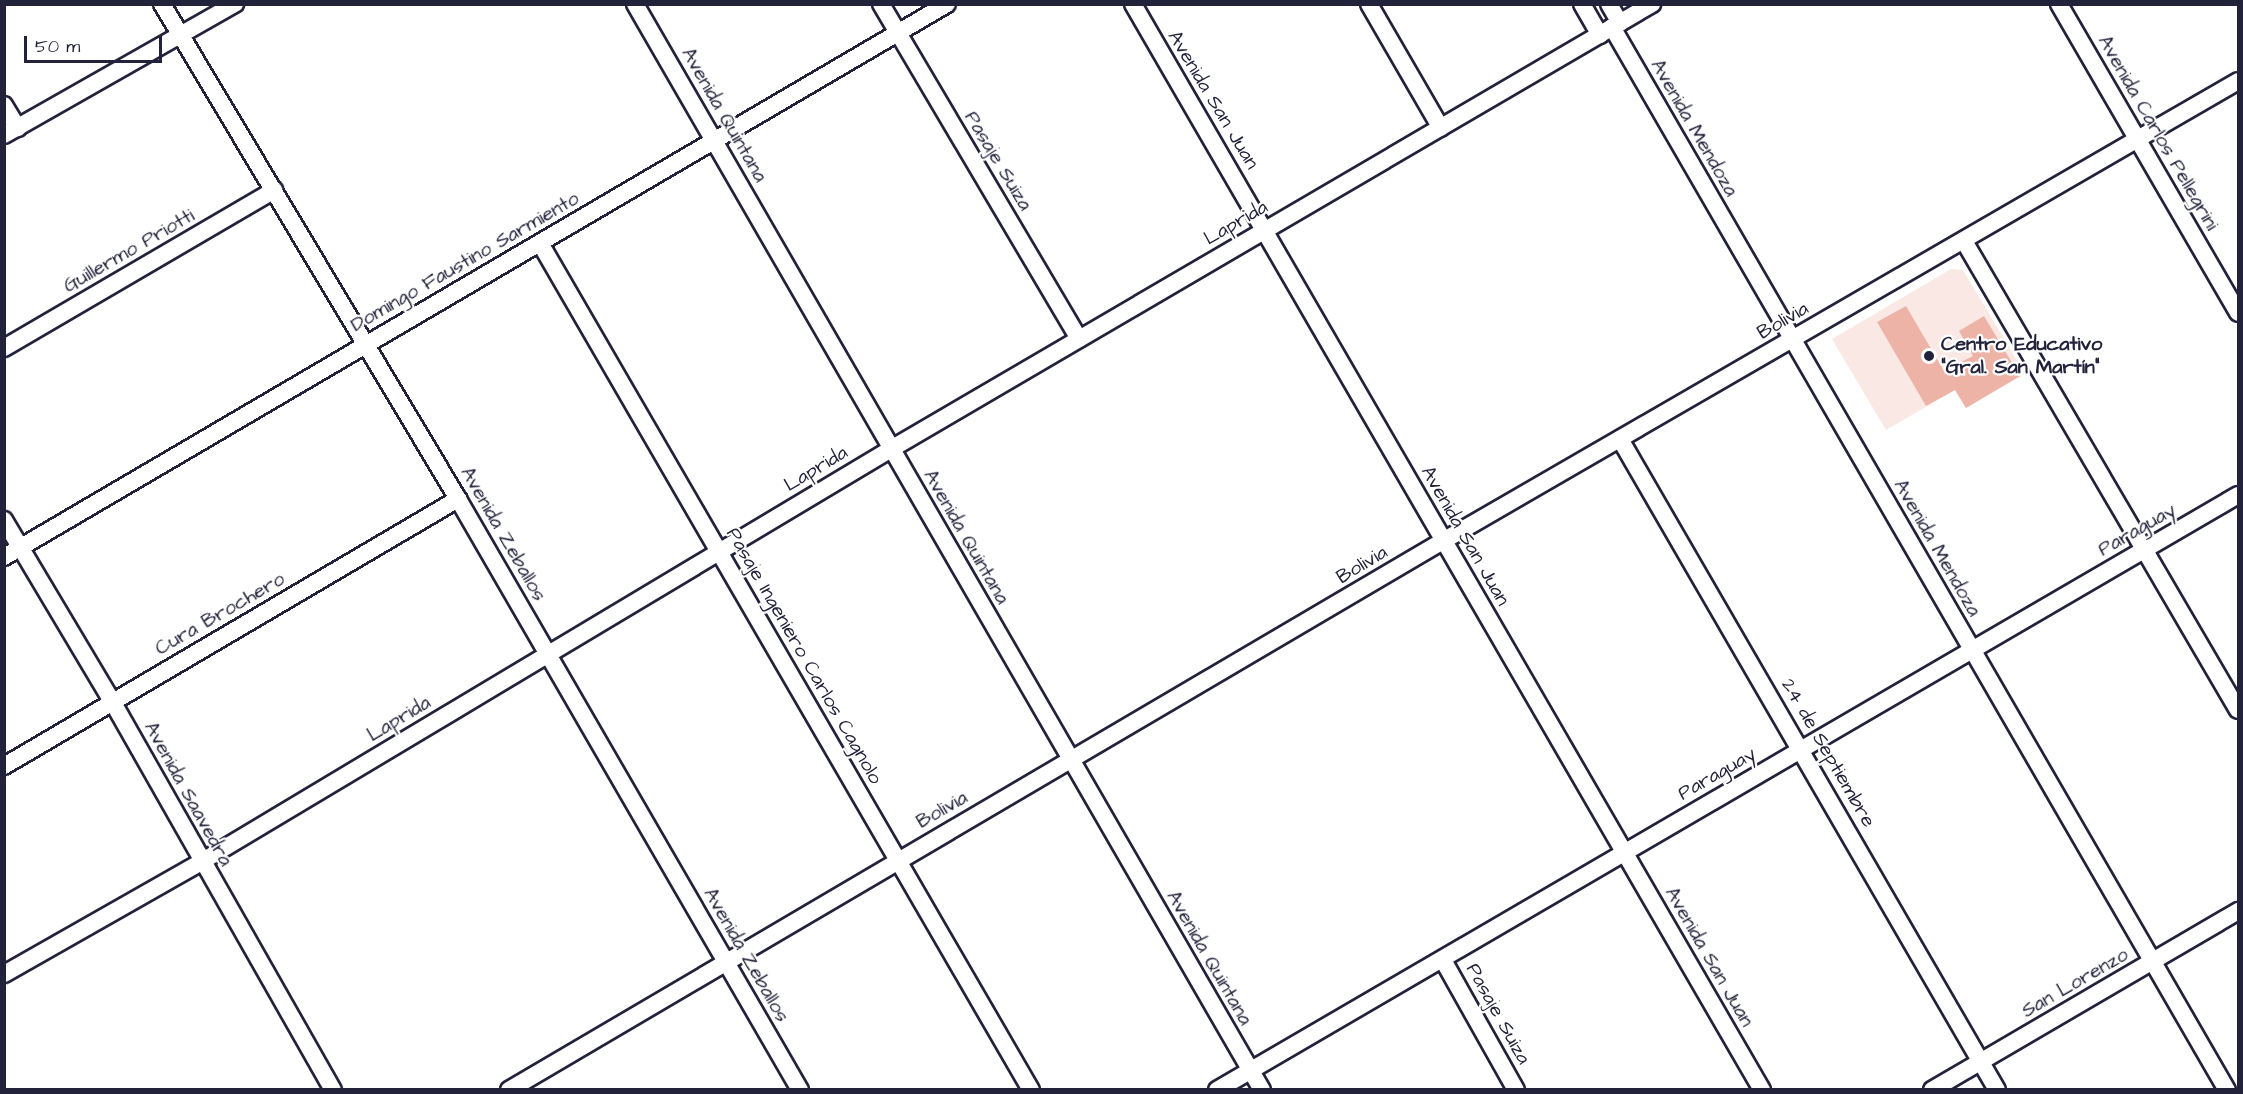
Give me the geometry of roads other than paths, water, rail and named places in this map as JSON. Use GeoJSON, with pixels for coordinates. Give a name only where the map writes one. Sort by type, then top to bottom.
{"type":"FeatureCollection","features":[{"type":"Feature","properties":{"kind":"street","name":"Avenida Zeballos"},"geometry":{"type":"LineString","coordinates":[[162,4],[458,499],[800,1089]]}},
{"type":"Feature","properties":{"kind":"street"},"geometry":{"type":"LineString","coordinates":[[4,105],[11,132],[235,4]]}},
{"type":"Feature","properties":{"kind":"street","name":"Avenida Quintana"},"geometry":{"type":"LineString","coordinates":[[635,4],[1070,761],[1262,1089]]}},
{"type":"Feature","properties":{"kind":"street","name":"Pasaje Suiza"},"geometry":{"type":"LineString","coordinates":[[881,4],[1079,339]]}},
{"type":"Feature","properties":{"kind":"street","name":"Domingo Faustino Sarmiento"},"geometry":{"type":"LineString","coordinates":[[4,557],[946,4]]}},
{"type":"Feature","properties":{"kind":"street","name":"Avenida San Juan"},"geometry":{"type":"LineString","coordinates":[[1132,4],[1762,1089]]}},
{"type":"Feature","properties":{"kind":"street"},"geometry":{"type":"LineString","coordinates":[[1369,4],[1441,128]]}},
{"type":"Feature","properties":{"kind":"street","name":"Avenida Mendoza"},"geometry":{"type":"LineString","coordinates":[[1582,4],[1610,28],[2227,1089]]}},
{"type":"Feature","properties":{"kind":"street","name":"Avenida Mendoza"},"geometry":{"type":"LineString","coordinates":[[1609,4],[1610,28]]}},
{"type":"Feature","properties":{"kind":"street","name":"Laprida"},"geometry":{"type":"LineString","coordinates":[[4,974],[201,862],[891,449],[1652,4]]}},
{"type":"Feature","properties":{"kind":"street","name":"Avenida Carlos Pellegrini"},"geometry":{"type":"LineString","coordinates":[[2059,4],[2238,313]]}},
{"type":"Feature","properties":{"kind":"street","name":"Bolivia"},"geometry":{"type":"LineString","coordinates":[[509,1089],[1443,541],[2238,81]]}},
{"type":"Feature","properties":{"kind":"street","name":"Guillermo Priotti"},"geometry":{"type":"LineString","coordinates":[[4,348],[274,190]]}},
{"type":"Feature","properties":{"kind":"street"},"geometry":{"type":"LineString","coordinates":[[1964,241],[2238,710]]}},
{"type":"Feature","properties":{"kind":"street","name":"Pasaje Ingeniero Carlos Cagnolo"},"geometry":{"type":"LineString","coordinates":[[540,243],[1031,1089]]}},
{"type":"Feature","properties":{"kind":"street","name":"24 de Septiembre"},"geometry":{"type":"LineString","coordinates":[[1620,439],[1803,750],[1997,1089]]}},
{"type":"Feature","properties":{"kind":"street","name":"Paraguay"},"geometry":{"type":"LineString","coordinates":[[1217,1089],[1443,960],[1623,851],[1803,750],[2238,495]]}},
{"type":"Feature","properties":{"kind":"street","name":"Cura Brochero"},"geometry":{"type":"LineString","coordinates":[[4,766],[458,499]]}},
{"type":"Feature","properties":{"kind":"street","name":"Avenida Saavedra"},"geometry":{"type":"LineString","coordinates":[[4,520],[112,701],[201,862],[333,1089]]}},
{"type":"Feature","properties":{"kind":"street","name":"San Lorenzo"},"geometry":{"type":"LineString","coordinates":[[1932,1089],[2238,911]]}},
{"type":"Feature","properties":{"kind":"street","name":"Pasaje Suiza"},"geometry":{"type":"LineString","coordinates":[[1443,960],[1516,1089]]}},
{"type":"Feature","properties":{"kind":"place","name":"Centro Educativo \"Gral. San Martín\""},"geometry":{"type":"Point","coordinates":[1929,356]}}]}
